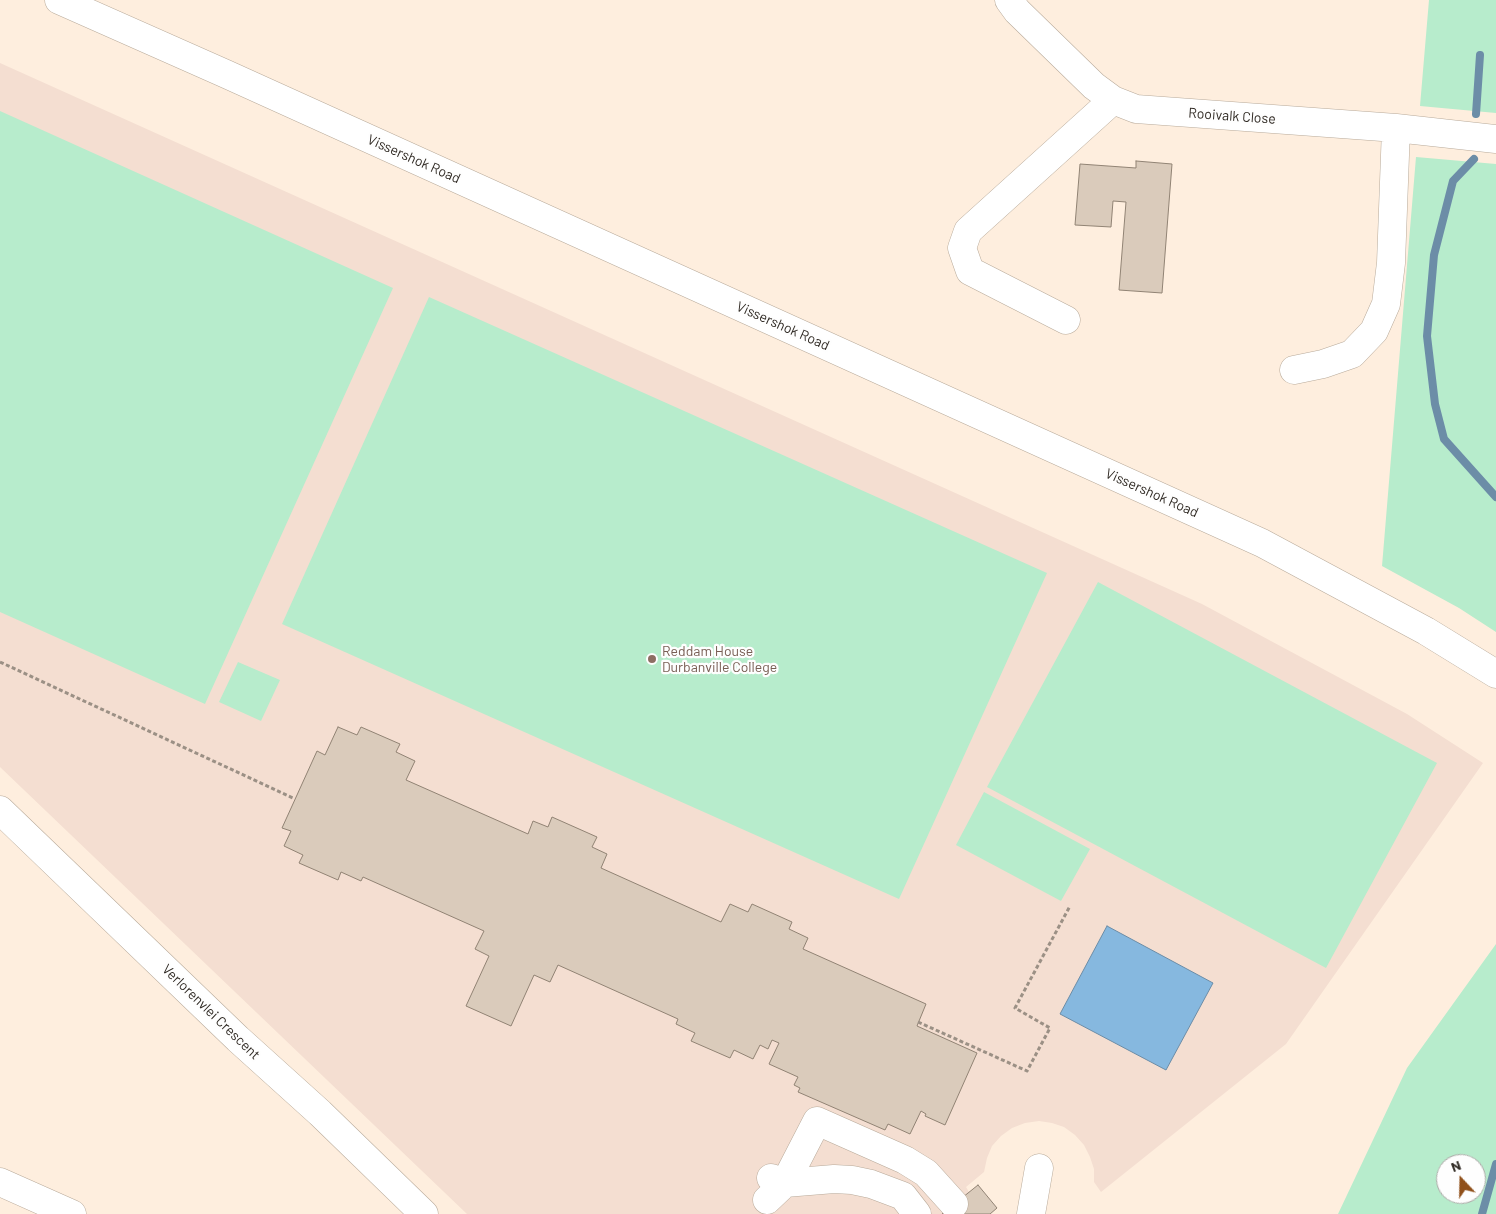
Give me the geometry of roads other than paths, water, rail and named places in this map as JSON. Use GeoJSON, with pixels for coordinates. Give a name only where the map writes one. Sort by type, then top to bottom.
{"type":"FeatureCollection","features":[{"type":"Feature","properties":{"kind":"main road","name":"Vissershok Road"},"geometry":{"type":"LineString","coordinates":[[59,0],[298,106],[1262,543],[1426,631],[1496,674]]}},
{"type":"Feature","properties":{"kind":"main road","name":"Rooivalk Close"},"geometry":{"type":"LineString","coordinates":[[1008,0],[1094,86],[1113,100],[1136,109],[1396,128],[1496,139]]}},
{"type":"Feature","properties":{"kind":"main road"},"geometry":{"type":"LineString","coordinates":[[1066,320],[970,272],[962,248],[968,231],[1113,100]]}},
{"type":"Feature","properties":{"kind":"main road"},"geometry":{"type":"LineString","coordinates":[[1294,370],[1323,364],[1352,354],[1374,332],[1386,304],[1392,263],[1396,128]]}},
{"type":"Feature","properties":{"kind":"main road","name":"Verlorenvlei Crescent"},"geometry":{"type":"LineString","coordinates":[[0,810],[238,1039],[320,1113],[424,1214]]}},
{"type":"Feature","properties":{"kind":"main road"},"geometry":{"type":"LineString","coordinates":[[926,1173],[910,1205],[871,1184],[852,1180],[834,1179],[773,1187],[816,1121],[870,1143],[905,1160],[926,1173],[954,1204]]}},
{"type":"Feature","properties":{"kind":"main road"},"geometry":{"type":"LineString","coordinates":[[1031,1214],[1038,1168]]}},
{"type":"Feature","properties":{"kind":"main road"},"geometry":{"type":"LineString","coordinates":[[0,1182],[72,1214]]}},
{"type":"Feature","properties":{"kind":"water"},"geometry":{"type":"Polygon","coordinates":[[[1107,926],[1213,983],[1166,1070],[1060,1014],[1107,926]]]}},
{"type":"Feature","properties":{"kind":"waterway"},"geometry":{"type":"LineString","coordinates":[[1476,114],[1480,55]]}},
{"type":"Feature","properties":{"kind":"waterway"},"geometry":{"type":"LineString","coordinates":[[1474,159],[1453,181],[1434,255],[1427,336],[1435,404],[1444,439],[1496,497]]}},
{"type":"Feature","properties":{"kind":"waterway"},"geometry":{"type":"LineString","coordinates":[[1482,1214],[1496,1164]]}},
{"type":"Feature","properties":{"kind":"place","name":"Reddam House Durbanville College"},"geometry":{"type":"Point","coordinates":[652,659]}}]}
